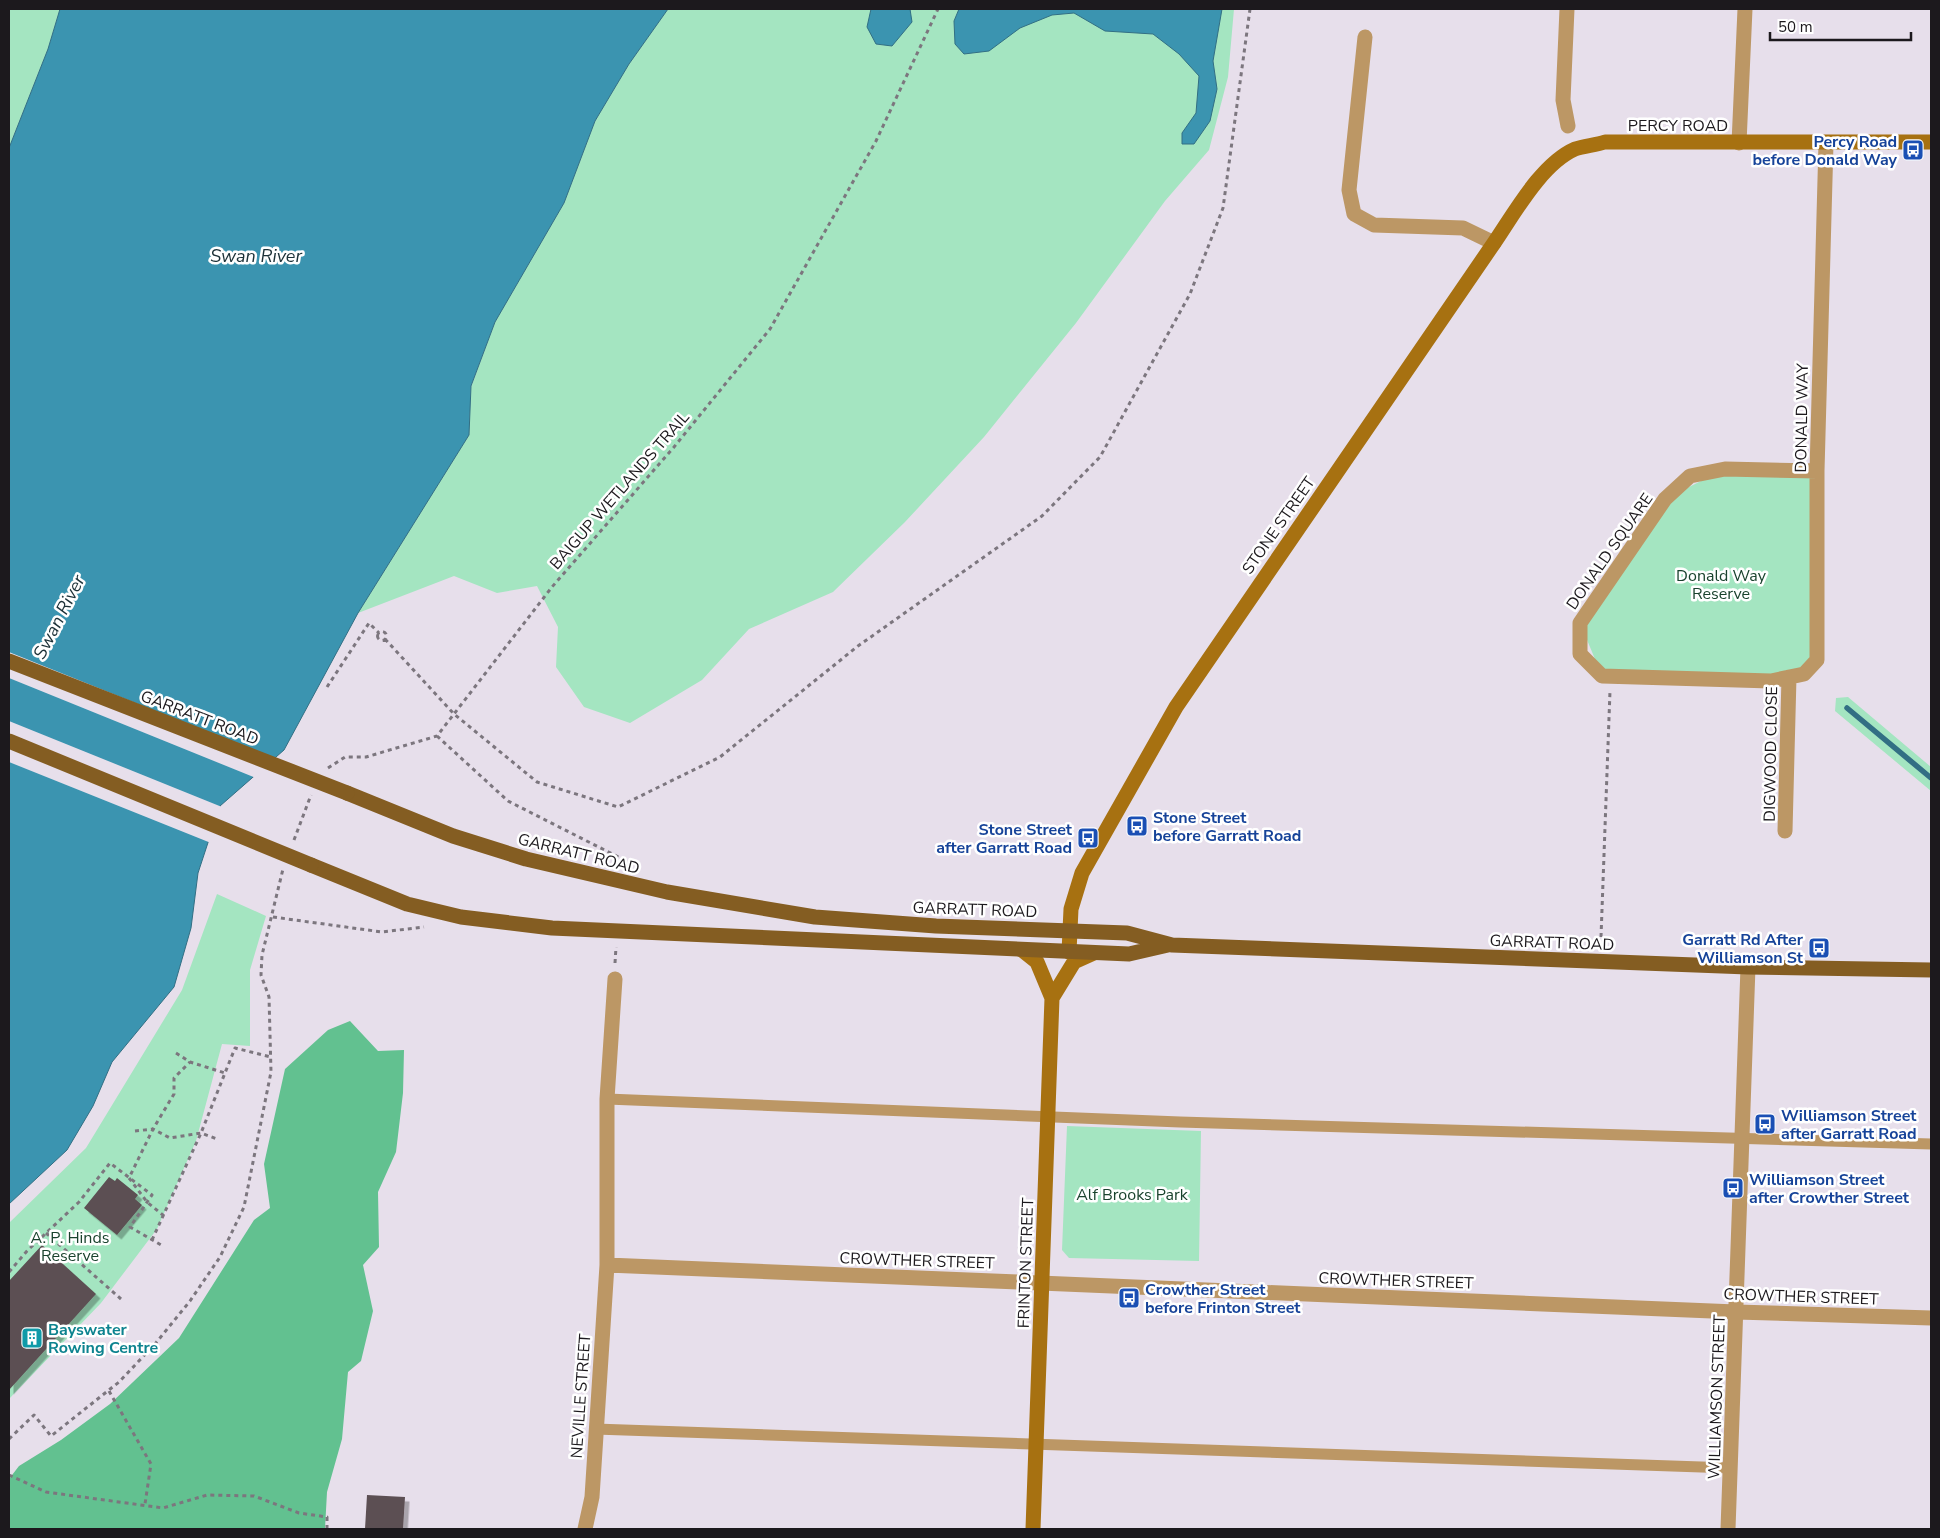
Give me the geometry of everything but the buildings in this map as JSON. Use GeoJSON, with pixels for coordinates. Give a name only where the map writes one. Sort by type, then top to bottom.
{"type":"FeatureCollection","features":[{"type":"Feature","properties":{"kind":"main road","name":"GARRATT ROAD"},"geometry":{"type":"LineString","coordinates":[[9,660],[454,836],[517,856],[675,893],[815,918],[936,926],[1128,933],[1172,945],[1748,967],[1931,970]]}},
{"type":"Feature","properties":{"kind":"main road","name":"GARRATT ROAD"},"geometry":{"type":"LineString","coordinates":[[9,741],[407,904],[461,917],[552,928],[1069,952],[1129,954],[1172,945]]}},
{"type":"Feature","properties":{"kind":"street"},"geometry":{"type":"LineString","coordinates":[[1567,9],[1563,100],[1568,126]]}},
{"type":"Feature","properties":{"kind":"street"},"geometry":{"type":"LineString","coordinates":[[1739,143],[1745,9]]}},
{"type":"Feature","properties":{"kind":"street"},"geometry":{"type":"LineString","coordinates":[[1365,37],[1349,190],[1354,214],[1374,225],[1463,228],[1494,243]]}},
{"type":"Feature","properties":{"kind":"street","name":"PERCY ROAD"},"geometry":{"type":"LineString","coordinates":[[1575,150],[1605,142],[1931,142]]}},
{"type":"Feature","properties":{"kind":"street","name":"DONALD WAY"},"geometry":{"type":"LineString","coordinates":[[1789,677],[1804,674],[1817,660],[1817,471],[1826,143]]}},
{"type":"Feature","properties":{"kind":"street","name":"STONE STREET"},"geometry":{"type":"LineString","coordinates":[[1069,952],[1071,909],[1082,873],[1176,708],[1532,188],[1553,164],[1575,150]]}},
{"type":"Feature","properties":{"kind":"street","name":"DONALD SQUARE"},"geometry":{"type":"LineString","coordinates":[[1789,677],[1772,681],[1602,676],[1580,654],[1580,623],[1665,499],[1690,476],[1726,469],[1817,471]]}},
{"type":"Feature","properties":{"kind":"street","name":"DIGWOOD CLOSE"},"geometry":{"type":"LineString","coordinates":[[1786,831],[1789,677]]}},
{"type":"Feature","properties":{"kind":"street","name":"FRINTON STREET"},"geometry":{"type":"LineString","coordinates":[[1022,950],[1037,962],[1052,998],[1033,1529]]}},
{"type":"Feature","properties":{"kind":"street","name":"FRINTON STREET"},"geometry":{"type":"LineString","coordinates":[[1052,998],[1074,962],[1094,952]]}},
{"type":"Feature","properties":{"kind":"street","name":"WILLIAMSON STREET"},"geometry":{"type":"LineString","coordinates":[[1728,1529],[1748,967]]}},
{"type":"Feature","properties":{"kind":"street"},"geometry":{"type":"LineString","coordinates":[[607,1265],[607,1099],[614,979]]}},
{"type":"Feature","properties":{"kind":"street","name":"CROWTHER STREET"},"geometry":{"type":"LineString","coordinates":[[607,1265],[1736,1312],[1931,1318]]}},
{"type":"Feature","properties":{"kind":"street","name":"NEVILLE STREET"},"geometry":{"type":"LineString","coordinates":[[585,1529],[592,1497],[607,1265]]}},
{"type":"Feature","properties":{"kind":"lane"},"geometry":{"type":"LineString","coordinates":[[607,1099],[1048,1115],[1180,1122],[1741,1140],[1931,1144]]}},
{"type":"Feature","properties":{"kind":"lane"},"geometry":{"type":"LineString","coordinates":[[595,1429],[1731,1468]]}},
{"type":"Feature","properties":{"kind":"path","name":"BAIGUP WETLANDS TRAIL"},"geometry":{"type":"LineString","coordinates":[[438,736],[552,587],[674,447],[770,329],[876,141],[938,9]]}},
{"type":"Feature","properties":{"kind":"path"},"geometry":{"type":"LineString","coordinates":[[327,687],[369,624],[379,632],[385,633],[385,639],[454,714],[538,782],[618,807],[720,757],[858,646],[1042,516],[1100,457],[1190,294],[1223,208],[1250,9]]}},
{"type":"Feature","properties":{"kind":"path"},"geometry":{"type":"LineString","coordinates":[[379,632],[378,639],[385,639]]}},
{"type":"Feature","properties":{"kind":"path"},"geometry":{"type":"LineString","coordinates":[[1601,938],[1611,676]]}},
{"type":"Feature","properties":{"kind":"path"},"geometry":{"type":"LineString","coordinates":[[324,772],[329,766],[345,757],[366,757],[438,736],[508,801],[640,867]]}},
{"type":"Feature","properties":{"kind":"path"},"geometry":{"type":"LineString","coordinates":[[292,844],[312,793]]}},
{"type":"Feature","properties":{"kind":"path"},"geometry":{"type":"LineString","coordinates":[[9,1439],[34,1414],[51,1436],[109,1390],[155,1344],[190,1301],[220,1257],[244,1207],[272,1072],[269,997],[261,975],[262,956],[273,917],[279,879],[286,862]]}},
{"type":"Feature","properties":{"kind":"path"},"geometry":{"type":"LineString","coordinates":[[273,917],[382,932],[418,927]]}},
{"type":"Feature","properties":{"kind":"path"},"geometry":{"type":"LineString","coordinates":[[614,979],[616,931]]}},
{"type":"Feature","properties":{"kind":"path"},"geometry":{"type":"LineString","coordinates":[[152,1240],[200,1133],[235,1048],[271,1057]]}},
{"type":"Feature","properties":{"kind":"path"},"geometry":{"type":"LineString","coordinates":[[176,1053],[190,1062],[225,1073]]}},
{"type":"Feature","properties":{"kind":"path"},"geometry":{"type":"LineString","coordinates":[[129,1178],[153,1129],[174,1094],[174,1078],[190,1062]]}},
{"type":"Feature","properties":{"kind":"path"},"geometry":{"type":"LineString","coordinates":[[135,1131],[153,1129],[170,1138],[200,1133],[217,1139]]}},
{"type":"Feature","properties":{"kind":"path"},"geometry":{"type":"LineString","coordinates":[[9,1272],[79,1202],[110,1163],[152,1195],[130,1227],[163,1246]]}},
{"type":"Feature","properties":{"kind":"path"},"geometry":{"type":"LineString","coordinates":[[129,1178],[147,1202],[164,1216]]}},
{"type":"Feature","properties":{"kind":"path"},"geometry":{"type":"LineString","coordinates":[[46,1233],[120,1299]]}},
{"type":"Feature","properties":{"kind":"path"},"geometry":{"type":"LineString","coordinates":[[109,1390],[151,1464],[145,1504]]}},
{"type":"Feature","properties":{"kind":"path"},"geometry":{"type":"LineString","coordinates":[[9,1474],[46,1492],[145,1504],[163,1508],[207,1495],[254,1496],[298,1513],[327,1517],[327,1529]]}},
{"type":"Feature","properties":{"kind":"green space"},"geometry":{"type":"Polygon","coordinates":[[[9,9],[60,9],[48,49],[9,148],[9,9]]]}},
{"type":"Feature","properties":{"kind":"green space"},"geometry":{"type":"Polygon","coordinates":[[[668,9],[1234,9],[1228,77],[1209,150],[1165,201],[1076,323],[984,437],[905,522],[833,592],[749,629],[702,680],[630,723],[584,707],[556,667],[558,627],[537,586],[497,593],[454,576],[358,613],[469,435],[471,387],[495,322],[564,203],[595,121],[629,64],[668,9]]]}},
{"type":"Feature","properties":{"kind":"green space","name":"Donald Way Reserve"},"geometry":{"type":"Polygon","coordinates":[[[1813,464],[1817,660],[1804,674],[1602,676],[1580,623],[1665,499],[1725,469],[1813,464]]]}},
{"type":"Feature","properties":{"kind":"green space"},"geometry":{"type":"Polygon","coordinates":[[[1848,697],[1931,767],[1931,791],[1835,711],[1836,698],[1848,697]]]}},
{"type":"Feature","properties":{"kind":"green space","name":"A. P. Hinds Reserve"},"geometry":{"type":"Polygon","coordinates":[[[217,894],[266,916],[250,970],[250,1046],[222,1044],[196,1141],[157,1229],[101,1303],[9,1399],[9,1223],[86,1148],[182,990],[217,894]]]}},
{"type":"Feature","properties":{"kind":"green space"},"geometry":{"type":"Polygon","coordinates":[[[350,1021],[378,1051],[404,1050],[403,1093],[396,1152],[378,1192],[379,1247],[363,1265],[373,1311],[361,1361],[348,1372],[342,1439],[327,1492],[325,1529],[9,1529],[9,1479],[19,1466],[61,1440],[110,1404],[179,1338],[254,1220],[270,1208],[264,1164],[285,1069],[328,1030],[350,1021]]]}},
{"type":"Feature","properties":{"kind":"green space","name":"Alf Brooks Park"},"geometry":{"type":"Polygon","coordinates":[[[1067,1126],[1201,1131],[1199,1261],[1069,1258],[1062,1250],[1067,1126]]]}},
{"type":"Feature","properties":{"kind":"water","name":"Swan River"},"geometry":{"type":"Polygon","coordinates":[[[60,9],[668,9],[629,64],[595,121],[564,203],[495,322],[471,386],[469,435],[358,613],[284,750],[220,806],[198,873],[191,928],[174,987],[112,1062],[93,1106],[67,1150],[9,1204],[9,148],[48,49],[60,9]]]}},
{"type":"Feature","properties":{"kind":"water"},"geometry":{"type":"Polygon","coordinates":[[[871,9],[910,9],[912,22],[892,46],[876,44],[867,27],[871,9]]]}},
{"type":"Feature","properties":{"kind":"water"},"geometry":{"type":"Polygon","coordinates":[[[959,9],[1222,9],[1213,61],[1217,89],[1210,121],[1194,144],[1182,144],[1182,133],[1196,113],[1199,76],[1179,54],[1153,34],[1105,31],[1074,13],[1052,15],[1020,28],[989,51],[964,54],[955,44],[954,21],[959,9]]]}},
{"type":"Feature","properties":{"kind":"pier"},"geometry":{"type":"Polygon","coordinates":[[[9,652],[277,760],[256,778],[9,678],[9,652]]]}},
{"type":"Feature","properties":{"kind":"pier"},"geometry":{"type":"Polygon","coordinates":[[[9,721],[222,807],[211,843],[9,762],[9,721]]]}},
{"type":"Feature","properties":{"kind":"waterway"},"geometry":{"type":"LineString","coordinates":[[1847,708],[1931,778]]}},
{"type":"Feature","properties":{"kind":"place","name":"Percy Road before Donald Way"},"geometry":{"type":"Point","coordinates":[1913,150]}},
{"type":"Feature","properties":{"kind":"place","name":"Stone Street before Garratt Road"},"geometry":{"type":"Point","coordinates":[1137,826]}},
{"type":"Feature","properties":{"kind":"place","name":"Stone Street after Garratt Road"},"geometry":{"type":"Point","coordinates":[1088,838]}},
{"type":"Feature","properties":{"kind":"place","name":"Garratt Rd After Williamson St"},"geometry":{"type":"Point","coordinates":[1819,948]}},
{"type":"Feature","properties":{"kind":"place","name":"Williamson Street after Garratt Road"},"geometry":{"type":"Point","coordinates":[1765,1124]}},
{"type":"Feature","properties":{"kind":"place","name":"Williamson Street after Crowther Street"},"geometry":{"type":"Point","coordinates":[1733,1188]}},
{"type":"Feature","properties":{"kind":"place","name":"Crowther Street before Frinton Street"},"geometry":{"type":"Point","coordinates":[1129,1298]}},
{"type":"Feature","properties":{"kind":"place","name":"Bayswater Rowing Centre"},"geometry":{"type":"Point","coordinates":[32,1338]}}]}
